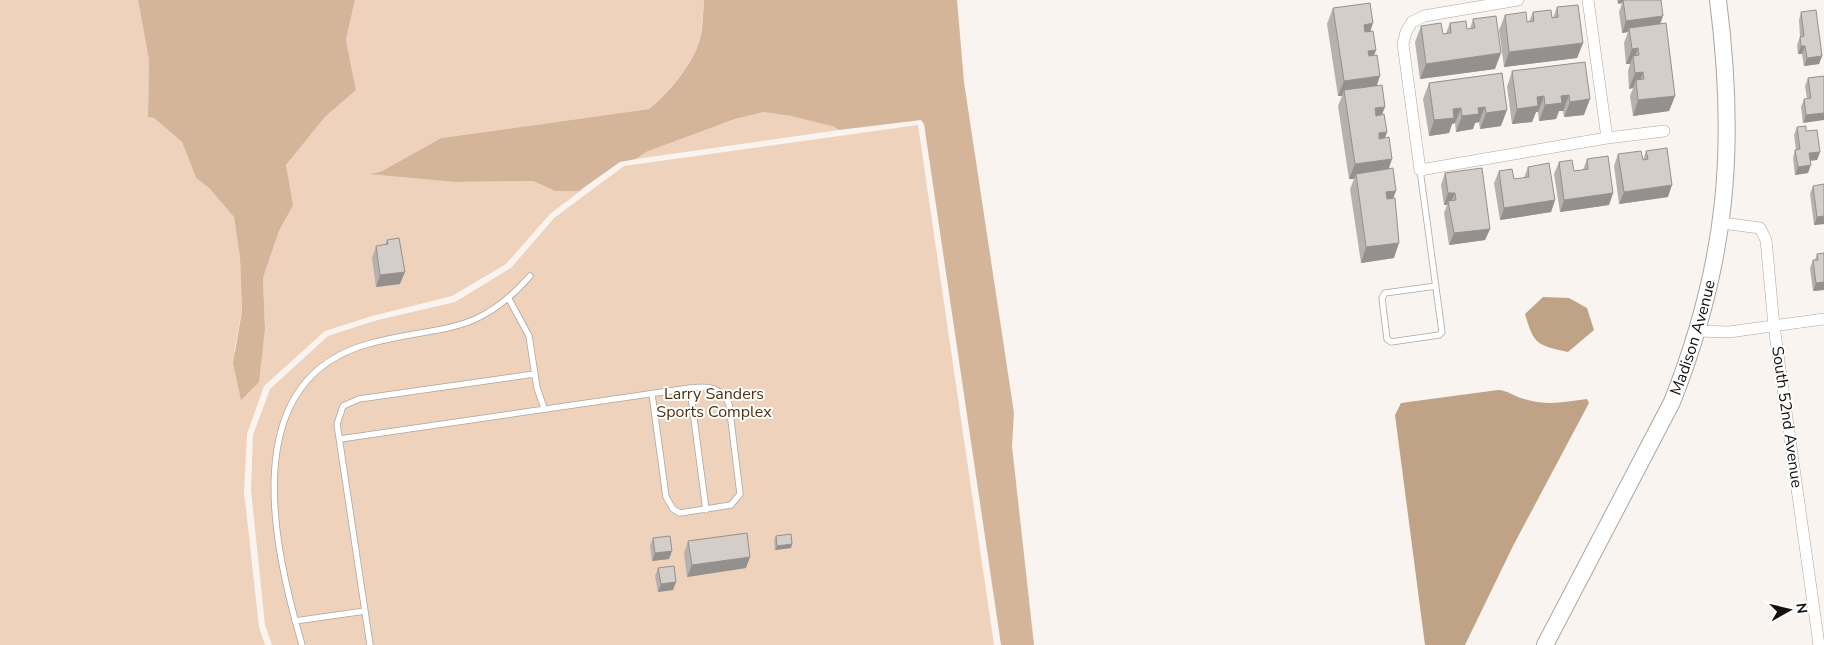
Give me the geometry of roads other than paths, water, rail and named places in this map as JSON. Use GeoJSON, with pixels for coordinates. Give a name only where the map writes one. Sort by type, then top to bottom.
{"type":"FeatureCollection","features":[{"type":"Feature","properties":{"kind":"main road","name":"Madison Avenue"},"geometry":{"type":"LineString","coordinates":[[1546,645],[1672,402],[1697,331],[1712,277],[1722,223],[1726,179],[1728,97],[1718,0]]}},
{"type":"Feature","properties":{"kind":"street"},"geometry":{"type":"LineString","coordinates":[[1518,0],[1424,16],[1412,22],[1406,32],[1404,53],[1420,170],[1607,138],[1664,131]]}},
{"type":"Feature","properties":{"kind":"street"},"geometry":{"type":"LineString","coordinates":[[1588,0],[1607,138]]}},
{"type":"Feature","properties":{"kind":"street","name":"South 52nd Avenue"},"geometry":{"type":"LineString","coordinates":[[1722,223],[1760,228],[1764,233],[1774,326],[1819,645]]}},
{"type":"Feature","properties":{"kind":"street"},"geometry":{"type":"LineString","coordinates":[[1697,331],[1729,332],[1824,319]]}},
{"type":"Feature","properties":{"kind":"lane"},"geometry":{"type":"LineString","coordinates":[[1420,170],[1436,286],[1442,332],[1439,335],[1391,342],[1387,339],[1382,298],[1385,293],[1436,286]]}},
{"type":"Feature","properties":{"kind":"lane"},"geometry":{"type":"LineString","coordinates":[[302,645],[282,563],[274,473],[279,432],[300,389],[312,375],[326,364],[354,348],[370,343],[452,328],[490,312],[509,299],[530,276]]}},
{"type":"Feature","properties":{"kind":"lane"},"geometry":{"type":"LineString","coordinates":[[509,299],[529,336],[534,374],[544,408]]}},
{"type":"Feature","properties":{"kind":"lane"},"geometry":{"type":"LineString","coordinates":[[370,645],[337,424],[339,414],[344,406],[351,402],[534,374]]}},
{"type":"Feature","properties":{"kind":"lane"},"geometry":{"type":"LineString","coordinates":[[340,439],[544,408],[690,388],[713,387],[721,391],[729,404],[740,494],[731,506],[680,513],[673,509],[669,502],[652,394]]}},
{"type":"Feature","properties":{"kind":"lane"},"geometry":{"type":"LineString","coordinates":[[690,388],[706,510]]}},
{"type":"Feature","properties":{"kind":"lane"},"geometry":{"type":"LineString","coordinates":[[295,621],[366,611]]}},
{"type":"Feature","properties":{"kind":"park label","name":"Larry Sanders Sports Complex"},"geometry":{"type":"Point","coordinates":[714,403]}}]}
